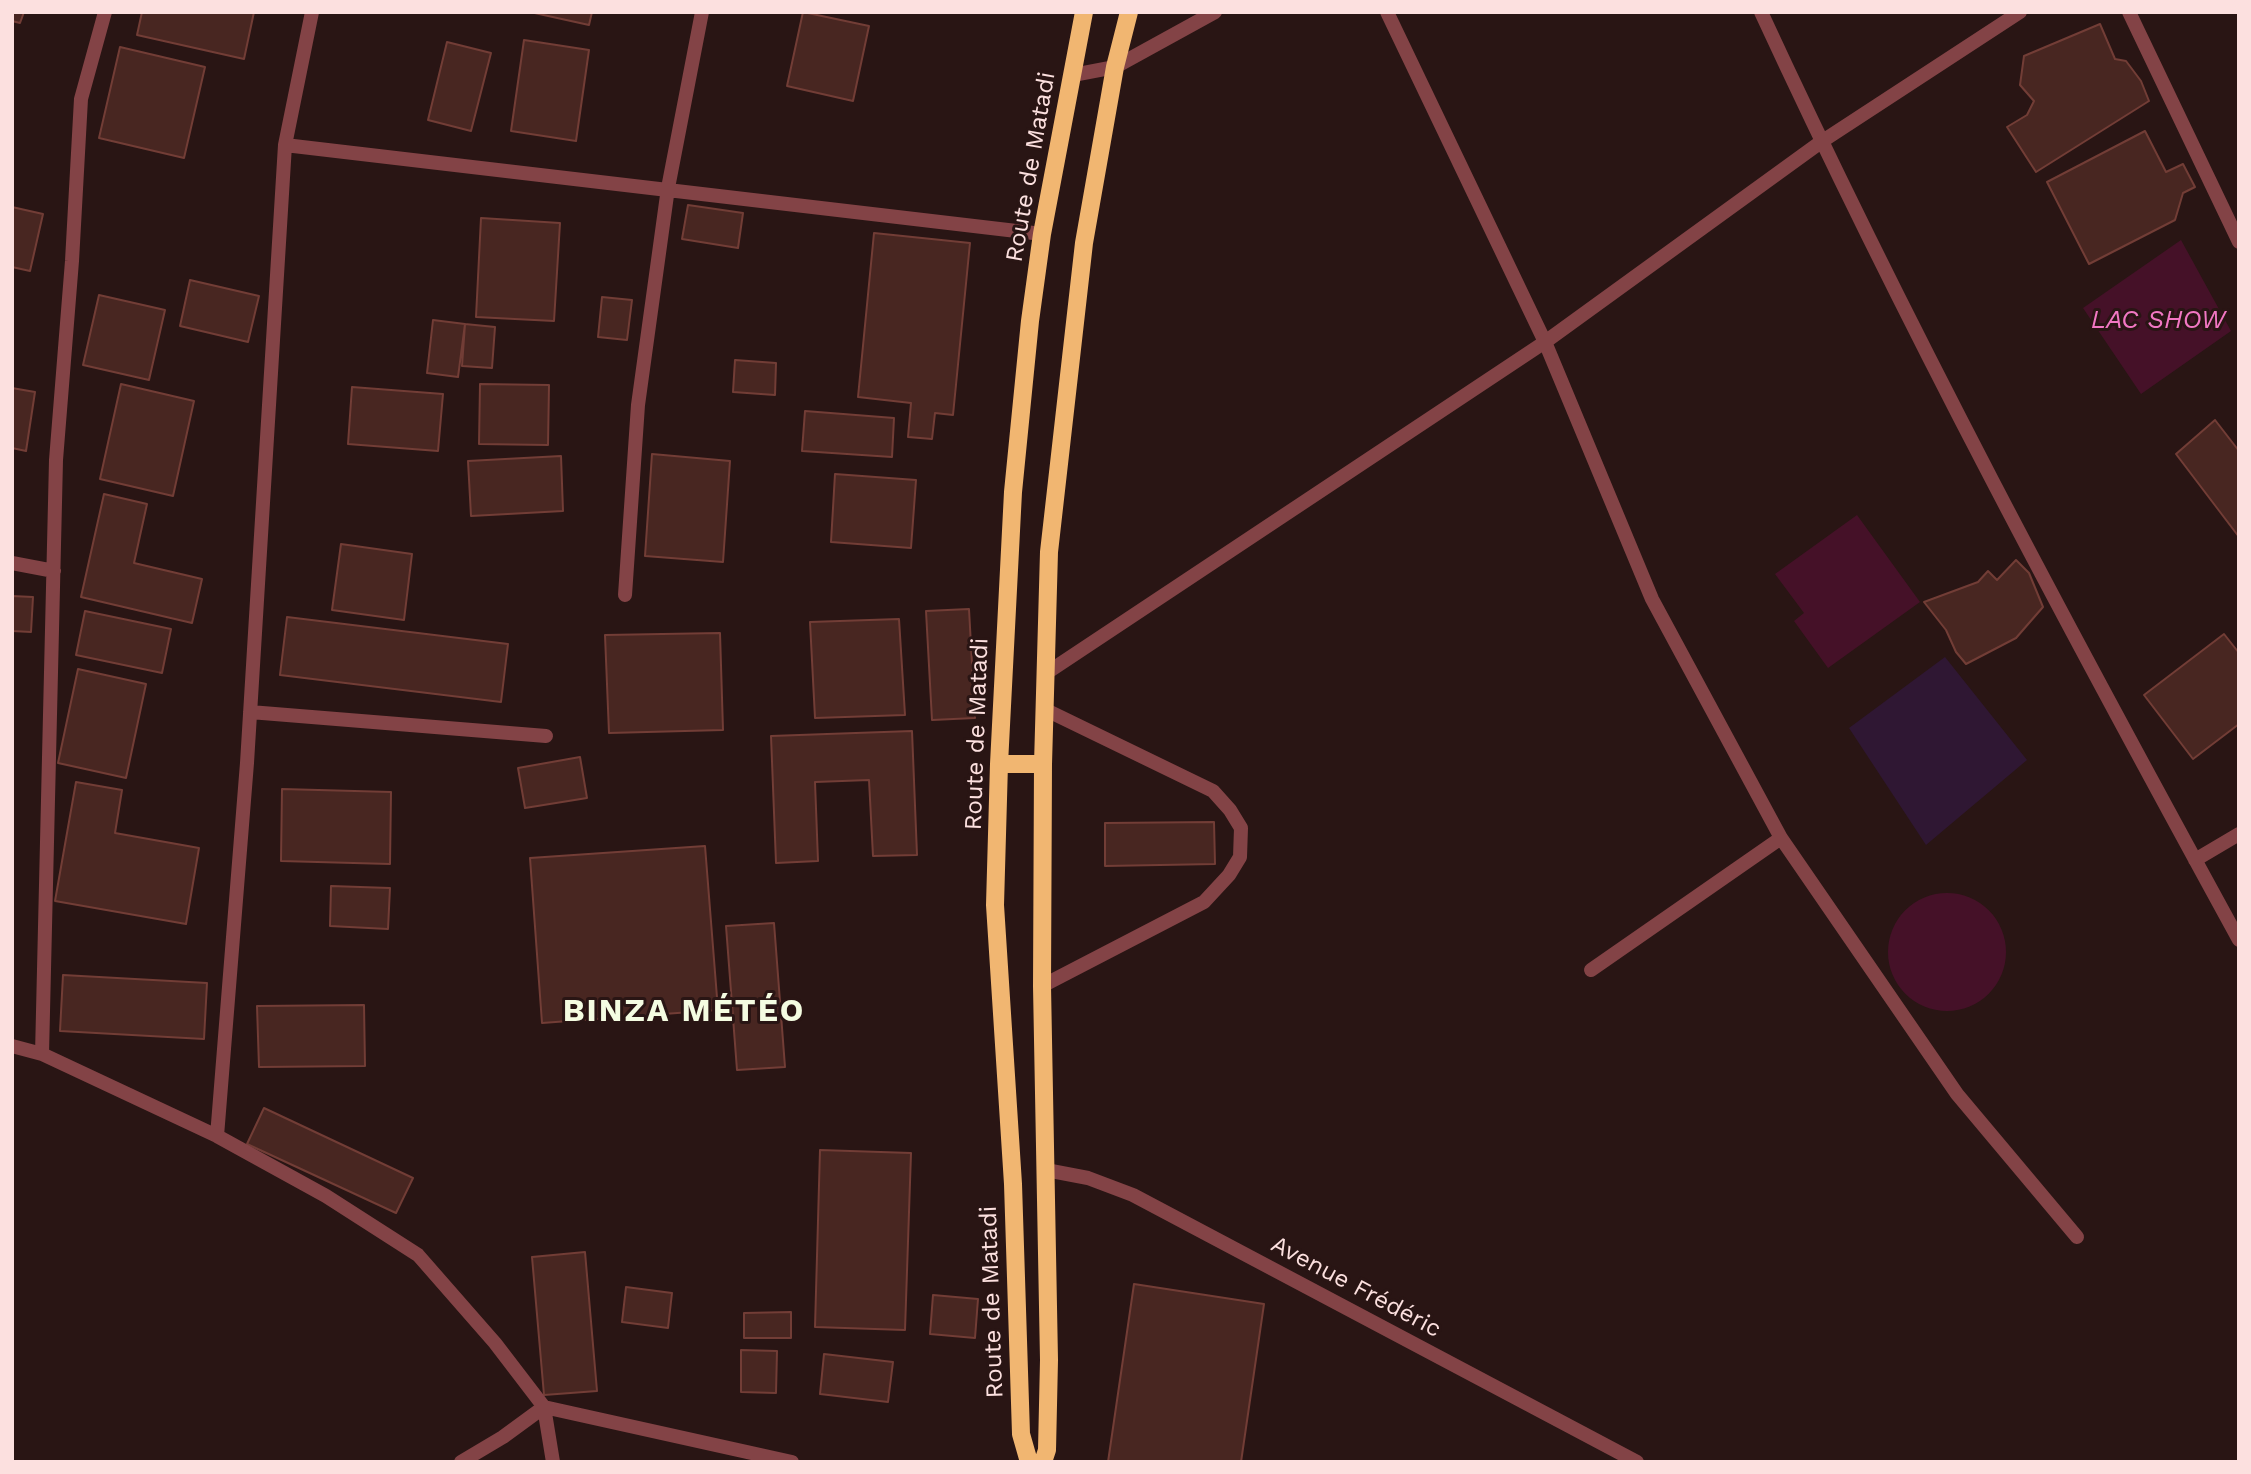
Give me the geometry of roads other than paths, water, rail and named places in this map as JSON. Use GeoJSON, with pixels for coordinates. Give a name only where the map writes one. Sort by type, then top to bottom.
{"type":"FeatureCollection","features":[{"type":"Feature","properties":{"kind":"main road","name":"Route de Matadi"},"geometry":{"type":"LineString","coordinates":[[1029,1462],[1021,1434],[1013,1184],[995,905],[999,764],[1013,492],[1030,321],[1042,233],[1084,12]]}},
{"type":"Feature","properties":{"kind":"main road"},"geometry":{"type":"LineString","coordinates":[[1043,1462],[1047,1450],[1049,1360],[1042,986],[1043,764],[1049,552],[1086,230],[1115,67],[1129,12]]}},
{"type":"Feature","properties":{"kind":"main road"},"geometry":{"type":"LineString","coordinates":[[999,764],[1043,764]]}},
{"type":"Feature","properties":{"kind":"street"},"geometry":{"type":"LineString","coordinates":[[43,1054],[56,460],[72,261],[81,99],[106,12]]}},
{"type":"Feature","properties":{"kind":"street"},"geometry":{"type":"LineString","coordinates":[[217,1136],[250,712],[285,145],[313,12]]}},
{"type":"Feature","properties":{"kind":"street"},"geometry":{"type":"LineString","coordinates":[[625,595],[638,405],[667,188],[702,12]]}},
{"type":"Feature","properties":{"kind":"street"},"geometry":{"type":"LineString","coordinates":[[1073,75],[1115,67],[1215,12]]}},
{"type":"Feature","properties":{"kind":"street"},"geometry":{"type":"LineString","coordinates":[[1387,12],[1545,342],[1651,599],[1782,838],[1956,1094],[2077,1237]]}},
{"type":"Feature","properties":{"kind":"street"},"geometry":{"type":"LineString","coordinates":[[1761,12],[1821,142],[1920,341],[2067,627],[2239,940]]}},
{"type":"Feature","properties":{"kind":"street"},"geometry":{"type":"LineString","coordinates":[[1045,674],[1545,342],[1821,142],[2020,12]]}},
{"type":"Feature","properties":{"kind":"street"},"geometry":{"type":"LineString","coordinates":[[2129,12],[2239,242]]}},
{"type":"Feature","properties":{"kind":"street"},"geometry":{"type":"LineString","coordinates":[[285,145],[1042,233]]}},
{"type":"Feature","properties":{"kind":"street"},"geometry":{"type":"LineString","coordinates":[[12,563],[54,570]]}},
{"type":"Feature","properties":{"kind":"street"},"geometry":{"type":"LineString","coordinates":[[1042,986],[1203,902],[1230,875],[1240,857],[1241,828],[1213,791],[1044,709]]}},
{"type":"Feature","properties":{"kind":"street"},"geometry":{"type":"LineString","coordinates":[[250,712],[546,736]]}},
{"type":"Feature","properties":{"kind":"street"},"geometry":{"type":"LineString","coordinates":[[2195,860],[2239,834]]}},
{"type":"Feature","properties":{"kind":"street"},"geometry":{"type":"LineString","coordinates":[[1591,970],[1782,838]]}},
{"type":"Feature","properties":{"kind":"street"},"geometry":{"type":"LineString","coordinates":[[12,1046],[43,1054],[217,1136],[326,1196],[418,1255],[495,1343],[544,1407],[553,1462]]}},
{"type":"Feature","properties":{"kind":"street","name":"Avenue Frédéric"},"geometry":{"type":"LineString","coordinates":[[1046,1170],[1088,1178],[1133,1195],[1637,1462]]}},
{"type":"Feature","properties":{"kind":"street"},"geometry":{"type":"LineString","coordinates":[[461,1462],[503,1437],[544,1407],[792,1462]]}},
{"type":"Feature","properties":{"kind":"water","name":"LAC SHOW"},"geometry":{"type":"Polygon","coordinates":[[[2181,240],[2231,331],[2141,394],[2083,308],[2181,240]]]}},
{"type":"Feature","properties":{"kind":"water"},"geometry":{"type":"Polygon","coordinates":[[[1857,515],[1920,602],[1828,668],[1794,621],[1804,613],[1775,574],[1857,515]]]}},
{"type":"Feature","properties":{"kind":"water"},"geometry":{"type":"Polygon","coordinates":[[[1947,893],[1969,898],[1989,910],[2001,930],[2006,952],[2001,974],[1989,994],[1969,1006],[1947,1011],[1925,1006],[1905,994],[1893,974],[1888,952],[1893,930],[1905,910],[1925,898],[1947,893]]]}},
{"type":"Feature","properties":{"kind":"district","name":"BINZA MÉTÉO"},"geometry":{"type":"Point","coordinates":[684,1012]}}]}
